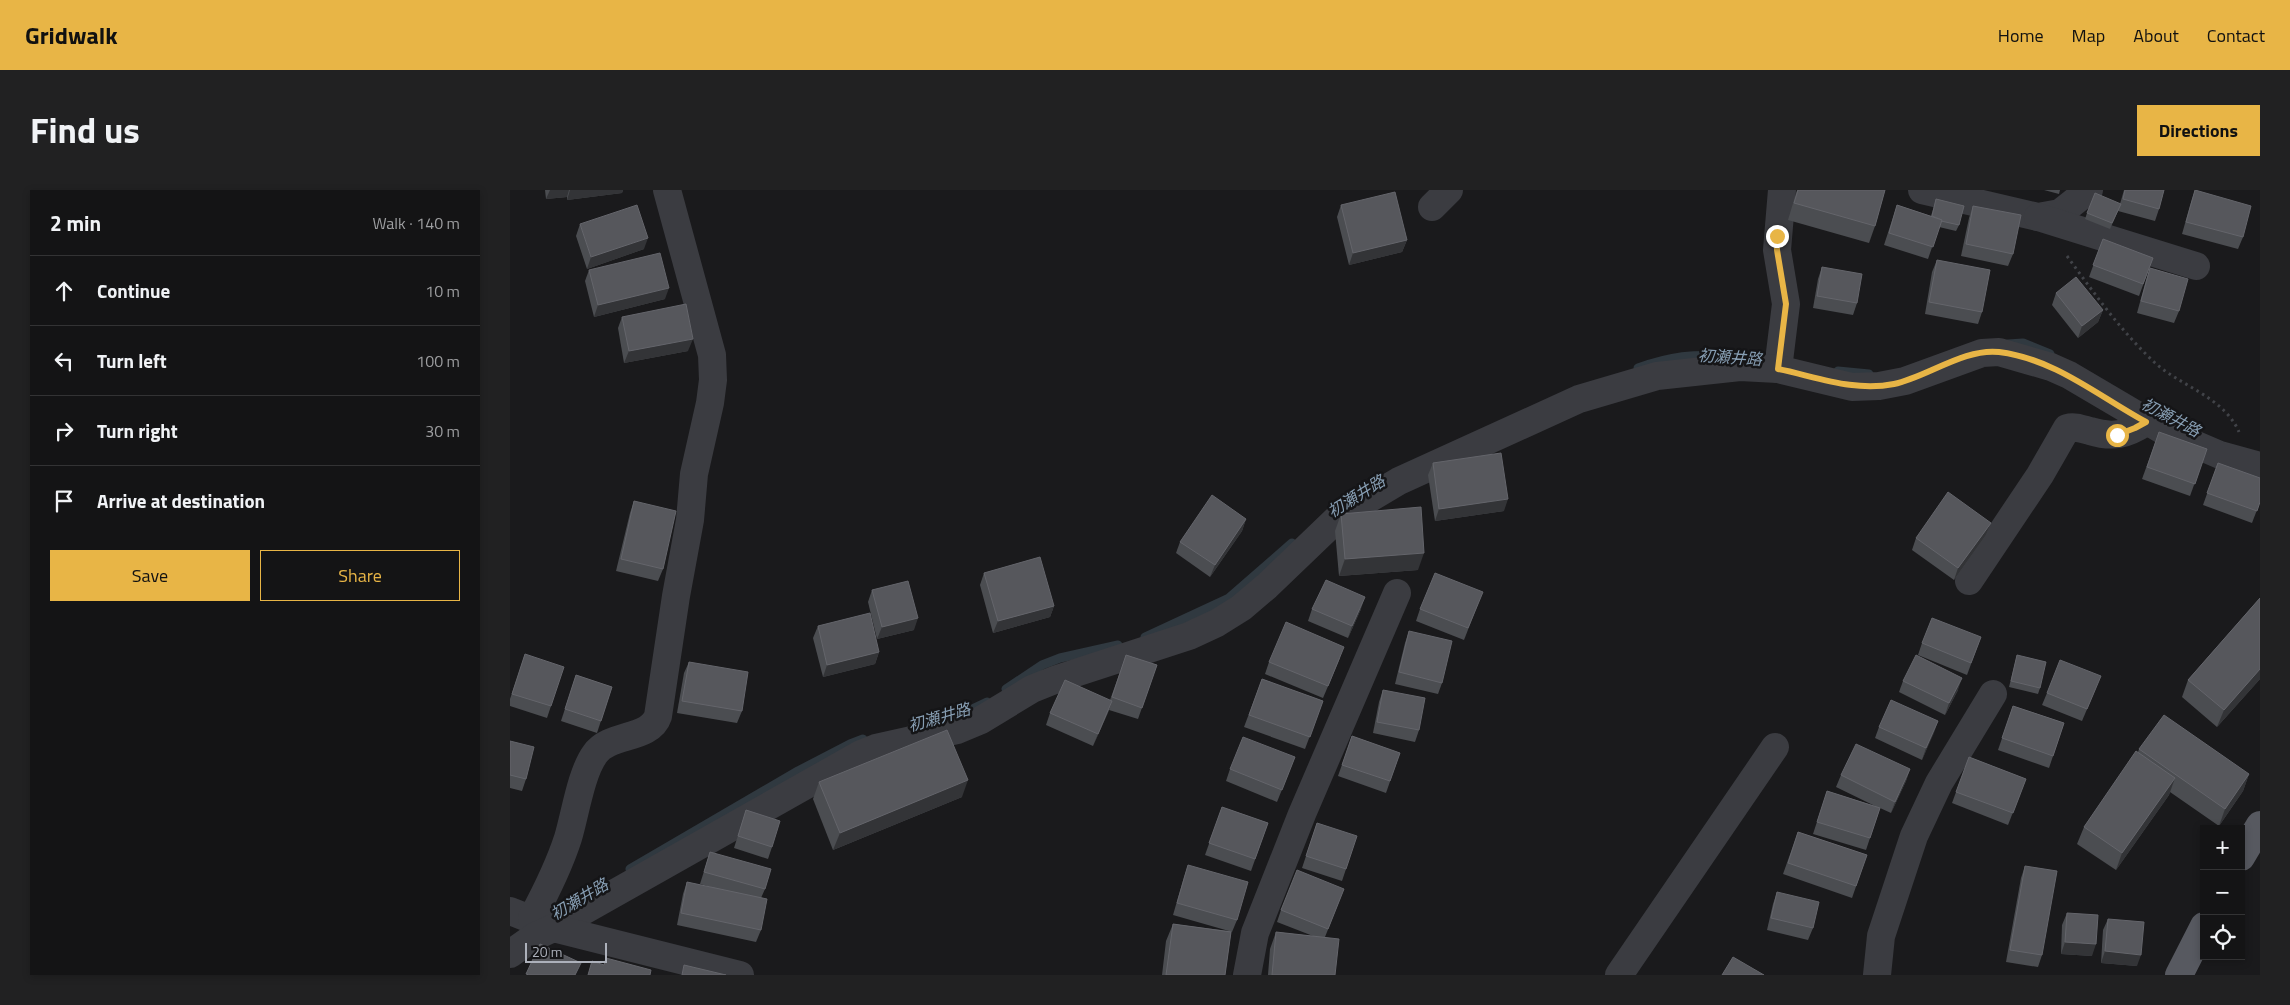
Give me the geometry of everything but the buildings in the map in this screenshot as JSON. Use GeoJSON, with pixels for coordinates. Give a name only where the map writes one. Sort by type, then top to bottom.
{"type":"FeatureCollection","features":[{"type":"Feature","properties":{"kind":"main road"},"geometry":{"type":"LineString","coordinates":[[2245,849],[2260,825]]}},
{"type":"Feature","properties":{"kind":"main road"},"geometry":{"type":"LineString","coordinates":[[2179,975],[2200,934]]}},
{"type":"Feature","properties":{"kind":"street"},"geometry":{"type":"LineString","coordinates":[[510,954],[534,937],[532,919],[562,856],[588,769],[595,754],[612,741],[649,728],[656,722],[658,716],[676,596],[690,520],[694,474],[713,380],[712,355],[667,190]]}},
{"type":"Feature","properties":{"kind":"street"},"geometry":{"type":"LineString","coordinates":[[1778,369],[1786,304],[1777,250],[1782,190]]}},
{"type":"Feature","properties":{"kind":"street"},"geometry":{"type":"LineString","coordinates":[[1922,190],[2038,217],[2196,266]]}},
{"type":"Feature","properties":{"kind":"street"},"geometry":{"type":"LineString","coordinates":[[2038,217],[2060,213],[2089,190]]}},
{"type":"Feature","properties":{"kind":"street"},"geometry":{"type":"LineString","coordinates":[[532,919],[860,754],[876,748],[957,730],[981,720],[1032,689],[1049,682],[1189,636],[1217,623],[1241,608],[1267,586],[1340,516],[1399,481],[1579,399],[1657,376],[1740,367],[1778,369],[1852,387],[1879,386],[1905,381],[1982,352],[1999,352],[2042,364],[2069,375],[2146,422],[2220,455],[2250,464]]}},
{"type":"Feature","properties":{"kind":"street"},"geometry":{"type":"LineString","coordinates":[[1969,581],[2040,475],[2067,428],[2072,426],[2107,437],[2135,428],[2146,422]]}},
{"type":"Feature","properties":{"kind":"street"},"geometry":{"type":"LineString","coordinates":[[1247,975],[1256,933],[1302,814],[1397,593]]}},
{"type":"Feature","properties":{"kind":"street"},"geometry":{"type":"LineString","coordinates":[[1877,975],[1881,936],[1914,836],[1939,782],[1993,694]]}},
{"type":"Feature","properties":{"kind":"street"},"geometry":{"type":"LineString","coordinates":[[1619,975],[1775,747]]}},
{"type":"Feature","properties":{"kind":"street"},"geometry":{"type":"LineString","coordinates":[[532,919],[740,975]]}},
{"type":"Feature","properties":{"kind":"path"},"geometry":{"type":"LineString","coordinates":[[2038,217],[2104,307],[2134,343],[2157,364],[2215,404],[2237,427],[2250,464]]}},
{"type":"Feature","properties":{"kind":"waterway","name":"初瀬井路"},"geometry":{"type":"LineString","coordinates":[[2008,344],[2023,343],[2050,354]]}},
{"type":"Feature","properties":{"kind":"waterway","name":"初瀬井路"},"geometry":{"type":"LineString","coordinates":[[1638,368],[1682,357],[1704,355],[1728,356]]}},
{"type":"Feature","properties":{"kind":"waterway","name":"初瀬井路"},"geometry":{"type":"LineString","coordinates":[[1838,371],[1869,374]]}},
{"type":"Feature","properties":{"kind":"waterway","name":"初瀬井路"},"geometry":{"type":"LineString","coordinates":[[1145,637],[1229,598],[1292,543]]}},
{"type":"Feature","properties":{"kind":"waterway","name":"初瀬井路"},"geometry":{"type":"LineString","coordinates":[[1006,689],[1042,665],[1060,658],[1118,645]]}},
{"type":"Feature","properties":{"kind":"waterway","name":"初瀬井路"},"geometry":{"type":"LineString","coordinates":[[931,722],[968,711],[987,702]]}},
{"type":"Feature","properties":{"kind":"waterway","name":"初瀬井路"},"geometry":{"type":"LineString","coordinates":[[630,869],[798,771],[863,739]]}},
{"type":"Feature","properties":{"kind":"route"},"geometry":{"type":"LineString","coordinates":[[1777,236],[1777,250],[1786,304],[1778,369],[1852,387],[1867,387],[1905,381],[1982,352],[1999,352],[2042,364],[2069,375],[2146,422],[2117,435]]}}]}
